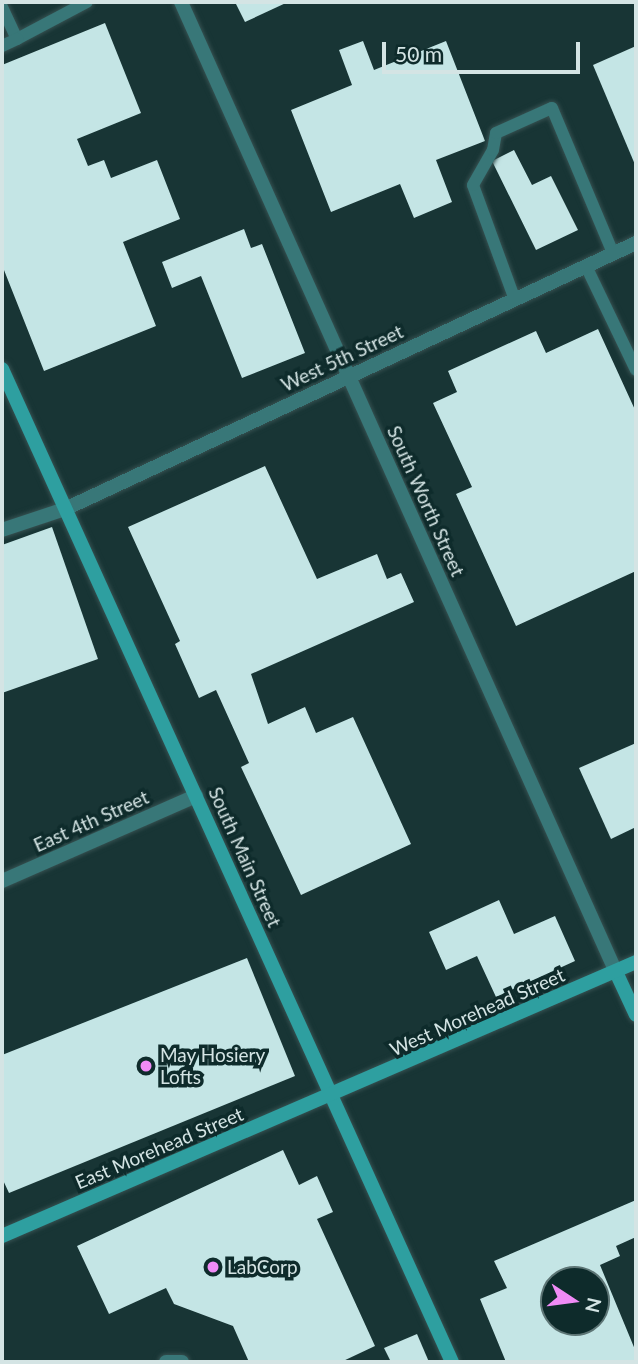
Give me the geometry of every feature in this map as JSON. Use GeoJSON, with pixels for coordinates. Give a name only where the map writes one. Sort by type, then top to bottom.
{"type":"FeatureCollection","features":[{"type":"Feature","properties":{"kind":"street","name":"South Worth Street"},"geometry":{"type":"LineString","coordinates":[[180,2],[636,1015]]}},
{"type":"Feature","properties":{"kind":"street","name":"West 5th Street"},"geometry":{"type":"LineString","coordinates":[[2,530],[65,509],[636,243]]}},
{"type":"Feature","properties":{"kind":"street","name":"South Main Street"},"geometry":{"type":"LineString","coordinates":[[2,369],[452,1362]]}},
{"type":"Feature","properties":{"kind":"street","name":"East 4th Street"},"geometry":{"type":"LineString","coordinates":[[2,881],[196,796]]}},
{"type":"Feature","properties":{"kind":"street","name":"West Morehead Street"},"geometry":{"type":"LineString","coordinates":[[332,1096],[636,962]]}},
{"type":"Feature","properties":{"kind":"street","name":"East Morehead Street"},"geometry":{"type":"LineString","coordinates":[[2,1236],[332,1096]]}},
{"type":"Feature","properties":{"kind":"street"},"geometry":{"type":"LineString","coordinates":[[166,1362],[182,1362]]}},
{"type":"Feature","properties":{"kind":"lane"},"geometry":{"type":"LineString","coordinates":[[2,46],[87,2]]}},
{"type":"Feature","properties":{"kind":"lane"},"geometry":{"type":"LineString","coordinates":[[2,7],[17,39]]}},
{"type":"Feature","properties":{"kind":"lane"},"geometry":{"type":"LineString","coordinates":[[515,300],[472,186],[493,150],[496,133],[552,108],[613,253]]}},
{"type":"Feature","properties":{"kind":"lane"},"geometry":{"type":"LineString","coordinates":[[586,266],[636,370]]}},
{"type":"Feature","properties":{"kind":"building"},"geometry":{"type":"Polygon","coordinates":[[[235,2],[288,2],[245,22],[235,2]]]}},
{"type":"Feature","properties":{"kind":"building"},"geometry":{"type":"Polygon","coordinates":[[[105,23],[141,113],[77,139],[88,166],[104,160],[111,178],[157,160],[180,219],[123,242],[156,326],[44,371],[2,265],[2,65],[105,23]]]}},
{"type":"Feature","properties":{"kind":"building"},"geometry":{"type":"Polygon","coordinates":[[[363,41],[374,70],[446,41],[485,141],[436,160],[452,202],[414,218],[400,184],[331,212],[291,110],[352,85],[339,50],[363,41]]]}},
{"type":"Feature","properties":{"kind":"building"},"geometry":{"type":"Polygon","coordinates":[[[636,46],[636,167],[593,65],[636,46]]]}},
{"type":"Feature","properties":{"kind":"building"},"geometry":{"type":"Polygon","coordinates":[[[514,150],[532,185],[551,176],[578,230],[536,250],[492,161],[514,150]]]}},
{"type":"Feature","properties":{"kind":"building"},"geometry":{"type":"Polygon","coordinates":[[[244,229],[251,248],[262,244],[305,353],[242,378],[201,276],[172,288],[162,262],[244,229]]]}},
{"type":"Feature","properties":{"kind":"building"},"geometry":{"type":"Polygon","coordinates":[[[598,329],[636,412],[636,571],[516,626],[456,494],[472,487],[433,403],[457,392],[448,371],[536,331],[546,353],[598,329]]]}},
{"type":"Feature","properties":{"kind":"building"},"geometry":{"type":"Polygon","coordinates":[[[265,466],[317,579],[377,554],[387,579],[401,573],[414,602],[251,674],[268,724],[305,707],[316,733],[353,717],[411,844],[301,895],[241,767],[249,763],[216,690],[199,698],[175,644],[180,641],[128,527],[265,466]]]}},
{"type":"Feature","properties":{"kind":"building"},"geometry":{"type":"Polygon","coordinates":[[[52,527],[98,659],[2,693],[2,545],[52,527]]]}},
{"type":"Feature","properties":{"kind":"building"},"geometry":{"type":"Polygon","coordinates":[[[636,743],[636,827],[611,839],[579,768],[636,743]]]}},
{"type":"Feature","properties":{"kind":"building"},"geometry":{"type":"Polygon","coordinates":[[[499,900],[514,934],[555,916],[575,961],[496,997],[477,956],[446,970],[429,932],[499,900]]]}},
{"type":"Feature","properties":{"kind":"building","name":"May Hosiery Lofts"},"geometry":{"type":"Polygon","coordinates":[[[247,958],[295,1076],[9,1193],[2,1178],[2,1055],[247,958]]]}},
{"type":"Feature","properties":{"kind":"building","name":"LabCorp"},"geometry":{"type":"Polygon","coordinates":[[[283,1150],[299,1185],[317,1176],[333,1212],[317,1219],[375,1346],[341,1362],[249,1362],[233,1326],[174,1304],[166,1288],[109,1314],[77,1246],[283,1150]]]}},
{"type":"Feature","properties":{"kind":"building"},"geometry":{"type":"Polygon","coordinates":[[[636,1200],[636,1237],[616,1246],[620,1256],[600,1266],[540,1266],[540,1336],[610,1336],[610,1289],[636,1352],[636,1362],[506,1362],[480,1299],[507,1288],[494,1261],[636,1200]]]}},
{"type":"Feature","properties":{"kind":"building"},"geometry":{"type":"Polygon","coordinates":[[[417,1334],[429,1362],[391,1362],[384,1348],[417,1334]]]}},
{"type":"Feature","properties":{"kind":"place","name":"May Hosiery Lofts"},"geometry":{"type":"Point","coordinates":[146,1066]}},
{"type":"Feature","properties":{"kind":"place","name":"LabCorp"},"geometry":{"type":"Point","coordinates":[213,1267]}}]}
